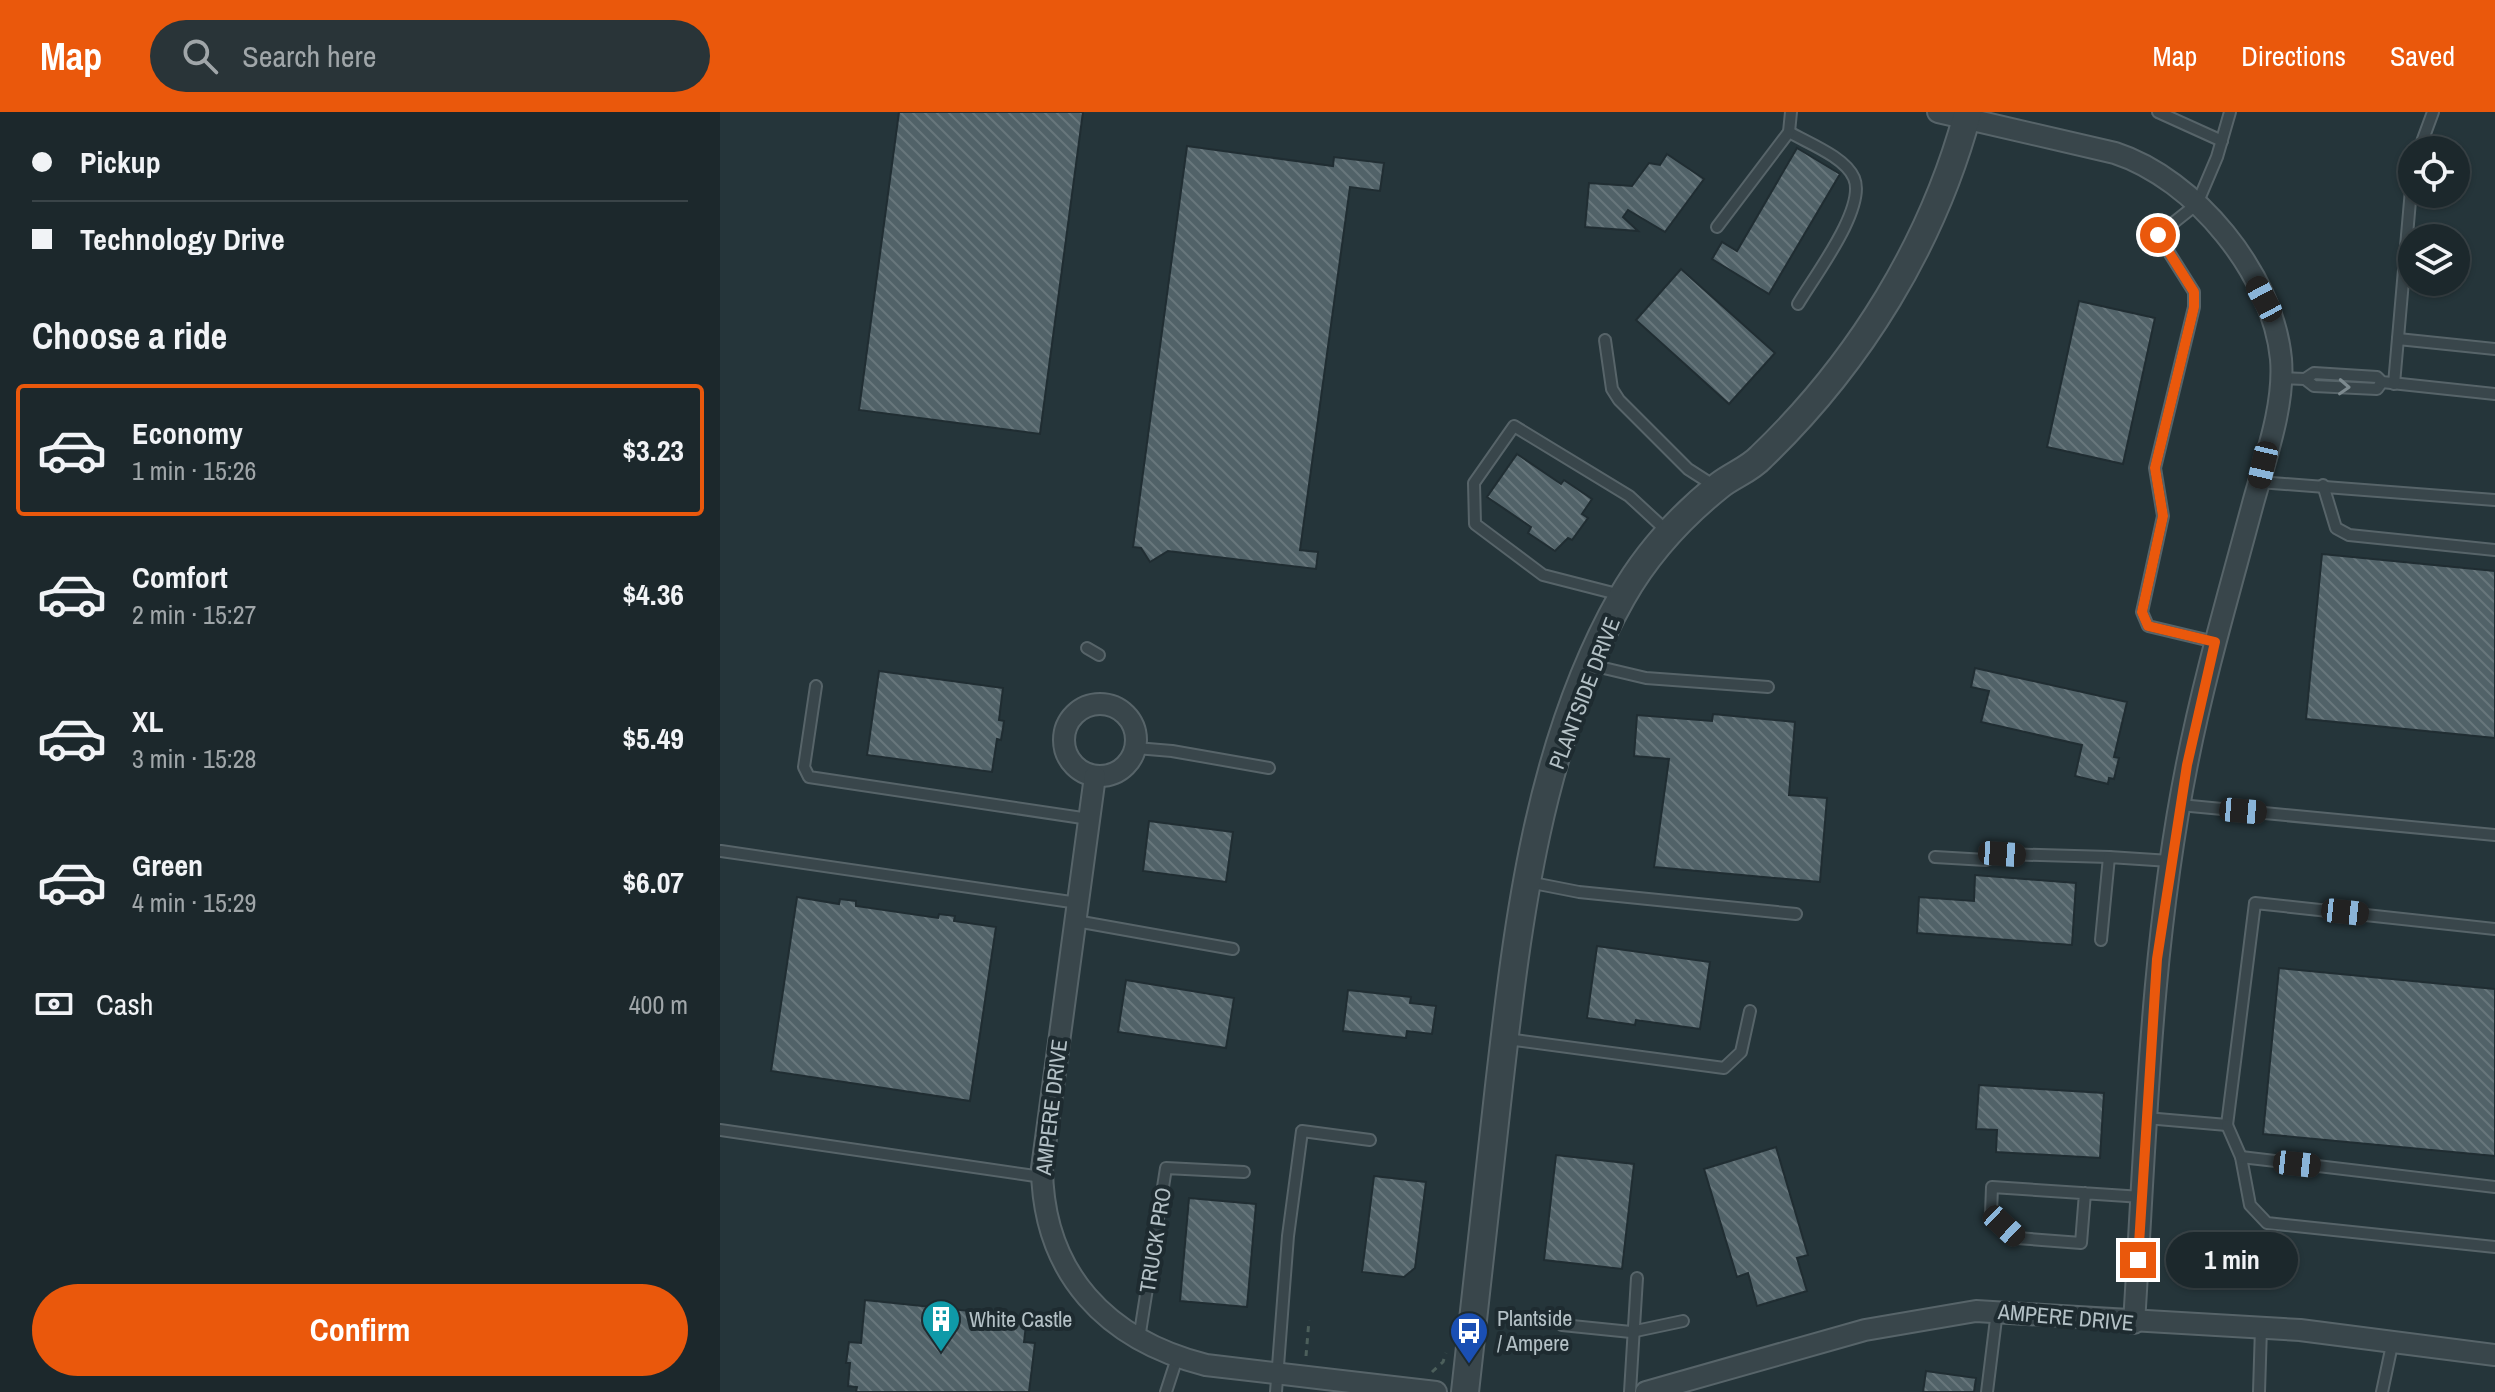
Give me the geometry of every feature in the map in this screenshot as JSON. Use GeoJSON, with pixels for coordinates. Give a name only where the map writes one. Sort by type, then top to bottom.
{"type":"FeatureCollection","features":[{"type":"Feature","properties":{"kind":"street"},"geometry":{"type":"LineString","coordinates":[[1938,112],[1967,116],[2144,162],[2197,204],[2238,249],[2264,299],[2281,359],[2259,482],[2215,642],[2170,861],[2157,959],[2134,1323]]}},
{"type":"Feature","properties":{"kind":"street","name":"PLANTSIDE DRIVE"},"geometry":{"type":"LineString","coordinates":[[1465,1392],[1526,882],[1555,762],[1591,665],[1623,596],[1668,532],[1718,487],[1757,462],[1800,419],[1873,324],[1933,213],[1967,116]]}},
{"type":"Feature","properties":{"kind":"street"},"geometry":{"type":"LineString","coordinates":[[1095,703],[1122,710],[1130,718],[1136,736],[1136,748],[1123,768],[1095,776],[1075,767],[1063,743],[1067,724],[1079,709],[1095,703]]}},
{"type":"Feature","properties":{"kind":"street","name":"AMPERE DRIVE"},"geometry":{"type":"LineString","coordinates":[[1095,776],[1042,1177],[1044,1210],[1061,1259],[1094,1305],[1139,1341],[1177,1358],[1276,1383],[1433,1383]]}},
{"type":"Feature","properties":{"kind":"street","name":"AMPERE DRIVE"},"geometry":{"type":"LineString","coordinates":[[1646,1392],[1692,1386],[1865,1330],[1930,1316],[1997,1311],[2134,1323],[2261,1328],[2393,1340],[2495,1355]]}},
{"type":"Feature","properties":{"kind":"lane"},"geometry":{"type":"LineString","coordinates":[[1717,227],[1789,132],[1791,112]]}},
{"type":"Feature","properties":{"kind":"lane"},"geometry":{"type":"LineString","coordinates":[[2158,112],[2222,141]]}},
{"type":"Feature","properties":{"kind":"lane"},"geometry":{"type":"LineString","coordinates":[[2215,642],[2148,626],[2142,612],[2163,516],[2155,468],[2194,307],[2194,292],[2158,235],[2197,204],[2230,112]]}},
{"type":"Feature","properties":{"kind":"lane"},"geometry":{"type":"LineString","coordinates":[[2424,136],[2433,112]]}},
{"type":"Feature","properties":{"kind":"lane"},"geometry":{"type":"LineString","coordinates":[[1789,132],[1845,166],[1854,177],[1857,192],[1853,211],[1798,304]]}},
{"type":"Feature","properties":{"kind":"lane"},"geometry":{"type":"LineString","coordinates":[[2394,384],[2409,208]]}},
{"type":"Feature","properties":{"kind":"lane"},"geometry":{"type":"LineString","coordinates":[[2398,339],[2495,349]]}},
{"type":"Feature","properties":{"kind":"lane"},"geometry":{"type":"LineString","coordinates":[[1605,340],[1612,389],[1619,400],[1688,469],[1718,487]]}},
{"type":"Feature","properties":{"kind":"lane"},"geometry":{"type":"LineString","coordinates":[[2280,378],[2305,379],[2314,386],[2377,389],[2382,382],[2495,394]]}},
{"type":"Feature","properties":{"kind":"lane"},"geometry":{"type":"LineString","coordinates":[[1623,596],[1543,575],[1475,524],[1474,483],[1514,426],[1629,496],[1668,532]]}},
{"type":"Feature","properties":{"kind":"lane"},"geometry":{"type":"LineString","coordinates":[[2259,482],[2495,500]]}},
{"type":"Feature","properties":{"kind":"lane"},"geometry":{"type":"LineString","coordinates":[[2323,485],[2336,528],[2349,535],[2495,550]]}},
{"type":"Feature","properties":{"kind":"lane"},"geometry":{"type":"LineString","coordinates":[[1087,648],[1099,655]]}},
{"type":"Feature","properties":{"kind":"lane"},"geometry":{"type":"LineString","coordinates":[[1591,665],[1646,678],[1768,687]]}},
{"type":"Feature","properties":{"kind":"lane"},"geometry":{"type":"LineString","coordinates":[[816,686],[804,767],[809,777],[1089,819]]}},
{"type":"Feature","properties":{"kind":"lane"},"geometry":{"type":"LineString","coordinates":[[1136,748],[1269,768]]}},
{"type":"Feature","properties":{"kind":"lane"},"geometry":{"type":"LineString","coordinates":[[2180,805],[2495,835]]}},
{"type":"Feature","properties":{"kind":"lane"},"geometry":{"type":"LineString","coordinates":[[721,851],[1077,912],[1233,949]]}},
{"type":"Feature","properties":{"kind":"lane"},"geometry":{"type":"LineString","coordinates":[[1935,857],[1986,860],[2002,854],[2170,861]]}},
{"type":"Feature","properties":{"kind":"lane"},"geometry":{"type":"LineString","coordinates":[[2101,940],[2109,857]]}},
{"type":"Feature","properties":{"kind":"lane"},"geometry":{"type":"LineString","coordinates":[[1526,882],[1579,892],[1796,914]]}},
{"type":"Feature","properties":{"kind":"lane"},"geometry":{"type":"LineString","coordinates":[[2495,929],[2255,903],[2227,1125],[2241,1157],[2250,1205],[2267,1223],[2495,1247]]}},
{"type":"Feature","properties":{"kind":"lane"},"geometry":{"type":"LineString","coordinates":[[1505,1039],[1724,1068],[1741,1052],[1750,1011]]}},
{"type":"Feature","properties":{"kind":"lane"},"geometry":{"type":"LineString","coordinates":[[2146,1118],[2227,1125]]}},
{"type":"Feature","properties":{"kind":"lane"},"geometry":{"type":"LineString","coordinates":[[720,1130],[1042,1177]]}},
{"type":"Feature","properties":{"kind":"lane"},"geometry":{"type":"LineString","coordinates":[[1276,1383],[1288,1236],[1302,1131],[1370,1140]]}},
{"type":"Feature","properties":{"kind":"lane"},"geometry":{"type":"LineString","coordinates":[[2241,1157],[2495,1187]]}},
{"type":"Feature","properties":{"kind":"lane","name":"TRUCK PRO"},"geometry":{"type":"LineString","coordinates":[[1139,1341],[1166,1168],[1244,1172]]}},
{"type":"Feature","properties":{"kind":"lane"},"geometry":{"type":"LineString","coordinates":[[2085,1193],[2081,1243],[2017,1238],[1991,1214],[1992,1187],[2085,1193],[2142,1197]]}},
{"type":"Feature","properties":{"kind":"lane"},"geometry":{"type":"LineString","coordinates":[[1630,1392],[1631,1332],[1637,1278]]}},
{"type":"Feature","properties":{"kind":"lane"},"geometry":{"type":"LineString","coordinates":[[1987,1392],[1997,1311]]}},
{"type":"Feature","properties":{"kind":"lane"},"geometry":{"type":"LineString","coordinates":[[1562,1325],[1631,1332],[1683,1321]]}},
{"type":"Feature","properties":{"kind":"lane"},"geometry":{"type":"LineString","coordinates":[[2259,1392],[2261,1328]]}},
{"type":"Feature","properties":{"kind":"lane"},"geometry":{"type":"LineString","coordinates":[[2382,1392],[2393,1340]]}},
{"type":"Feature","properties":{"kind":"lane"},"geometry":{"type":"LineString","coordinates":[[1166,1392],[1177,1358]]}},
{"type":"Feature","properties":{"kind":"path"},"geometry":{"type":"LineString","coordinates":[[1305,1363],[1309,1320]]}},
{"type":"Feature","properties":{"kind":"path"},"geometry":{"type":"LineString","coordinates":[[1433,1383],[1443,1362],[1447,1343]]}},
{"type":"Feature","properties":{"kind":"building"},"geometry":{"type":"Polygon","coordinates":[[[899,112],[1083,112],[1040,434],[859,410],[899,112]]]}},
{"type":"Feature","properties":{"kind":"building"},"geometry":{"type":"Polygon","coordinates":[[[1187,146],[1333,166],[1334,157],[1384,163],[1380,191],[1350,187],[1300,550],[1318,552],[1316,569],[1168,551],[1150,562],[1141,548],[1133,547],[1187,146]]]}},
{"type":"Feature","properties":{"kind":"building"},"geometry":{"type":"Polygon","coordinates":[[[1797,148],[1840,174],[1769,294],[1712,259],[1722,242],[1737,251],[1797,148]]]}},
{"type":"Feature","properties":{"kind":"building"},"geometry":{"type":"Polygon","coordinates":[[[1667,154],[1704,179],[1665,232],[1628,210],[1623,217],[1638,231],[1585,227],[1589,183],[1632,186],[1649,163],[1660,165],[1667,154]]]}},
{"type":"Feature","properties":{"kind":"building"},"geometry":{"type":"Polygon","coordinates":[[[1681,269],[1775,353],[1729,404],[1636,320],[1681,269]]]}},
{"type":"Feature","properties":{"kind":"building"},"geometry":{"type":"Polygon","coordinates":[[[2079,301],[2155,318],[2123,464],[2047,447],[2079,301]]]}},
{"type":"Feature","properties":{"kind":"building"},"geometry":{"type":"Polygon","coordinates":[[[1517,454],[1561,484],[1564,480],[1592,499],[1582,514],[1588,518],[1572,540],[1568,538],[1555,551],[1528,533],[1531,527],[1487,497],[1517,454]]]}},
{"type":"Feature","properties":{"kind":"building"},"geometry":{"type":"Polygon","coordinates":[[[2322,554],[2495,571],[2495,738],[2306,719],[2322,554]]]}},
{"type":"Feature","properties":{"kind":"building"},"geometry":{"type":"Polygon","coordinates":[[[1975,668],[2127,702],[2114,757],[2119,758],[2114,779],[2109,778],[2108,784],[2075,776],[2082,745],[1981,722],[1989,691],[1971,687],[1975,668]]]}},
{"type":"Feature","properties":{"kind":"building"},"geometry":{"type":"Polygon","coordinates":[[[879,671],[1003,688],[999,720],[1004,721],[1001,740],[997,739],[992,772],[867,755],[879,671]]]}},
{"type":"Feature","properties":{"kind":"building"},"geometry":{"type":"Polygon","coordinates":[[[1713,714],[1795,722],[1789,795],[1827,798],[1820,882],[1654,867],[1669,759],[1634,756],[1637,715],[1712,721],[1713,714]]]}},
{"type":"Feature","properties":{"kind":"building"},"geometry":{"type":"Polygon","coordinates":[[[1149,821],[1233,832],[1226,882],[1143,871],[1149,821]]]}},
{"type":"Feature","properties":{"kind":"building"},"geometry":{"type":"Polygon","coordinates":[[[1975,875],[2076,883],[2072,945],[1917,933],[1919,897],[1974,901],[1975,875]]]}},
{"type":"Feature","properties":{"kind":"building"},"geometry":{"type":"Polygon","coordinates":[[[797,897],[839,904],[840,899],[856,901],[856,906],[938,918],[939,914],[955,916],[954,921],[996,927],[970,1101],[771,1071],[797,897]]]}},
{"type":"Feature","properties":{"kind":"building"},"geometry":{"type":"Polygon","coordinates":[[[1597,946],[1710,962],[1700,1029],[1636,1020],[1635,1025],[1587,1018],[1597,946]]]}},
{"type":"Feature","properties":{"kind":"building"},"geometry":{"type":"Polygon","coordinates":[[[2279,968],[2495,989],[2495,1156],[2263,1134],[2279,968]]]}},
{"type":"Feature","properties":{"kind":"building"},"geometry":{"type":"Polygon","coordinates":[[[1126,980],[1234,998],[1226,1048],[1118,1032],[1126,980]]]}},
{"type":"Feature","properties":{"kind":"building"},"geometry":{"type":"Polygon","coordinates":[[[1348,990],[1411,997],[1410,1003],[1436,1006],[1432,1034],[1407,1031],[1406,1038],[1343,1031],[1348,990]]]}},
{"type":"Feature","properties":{"kind":"building"},"geometry":{"type":"Polygon","coordinates":[[[1979,1085],[2104,1093],[2100,1158],[1996,1152],[1997,1130],[1976,1129],[1979,1085]]]}},
{"type":"Feature","properties":{"kind":"building"},"geometry":{"type":"Polygon","coordinates":[[[1776,1147],[1808,1255],[1797,1258],[1807,1291],[1757,1306],[1748,1273],[1737,1277],[1704,1169],[1776,1147]]]}},
{"type":"Feature","properties":{"kind":"building"},"geometry":{"type":"Polygon","coordinates":[[[1556,1155],[1634,1164],[1622,1269],[1544,1260],[1556,1155]]]}},
{"type":"Feature","properties":{"kind":"building"},"geometry":{"type":"Polygon","coordinates":[[[1374,1176],[1426,1182],[1415,1268],[1404,1277],[1362,1272],[1374,1176]]]}},
{"type":"Feature","properties":{"kind":"building"},"geometry":{"type":"Polygon","coordinates":[[[1189,1198],[1256,1204],[1247,1307],[1180,1301],[1189,1198]]]}},
{"type":"Feature","properties":{"kind":"building","name":"White Castle"},"geometry":{"type":"Polygon","coordinates":[[[865,1300],[1027,1317],[1024,1342],[1035,1343],[1029,1392],[856,1392],[857,1387],[848,1386],[850,1363],[846,1363],[849,1342],[861,1343],[865,1300]]]}},
{"type":"Feature","properties":{"kind":"building"},"geometry":{"type":"Polygon","coordinates":[[[1926,1371],[1976,1378],[1974,1392],[1923,1392],[1926,1371]]]}},
{"type":"Feature","properties":{"kind":"place","name":"White Castle"},"geometry":{"type":"Point","coordinates":[941,1353]}},
{"type":"Feature","properties":{"kind":"place","name":"Plantside / Ampere"},"geometry":{"type":"Point","coordinates":[1469,1365]}},
{"type":"Feature","properties":{"kind":"route"},"geometry":{"type":"LineString","coordinates":[[2138,1260],[2148,1063],[2157,959],[2187,765],[2215,642],[2148,626],[2142,612],[2163,516],[2155,468],[2194,307],[2194,292],[2158,235]]}}]}
